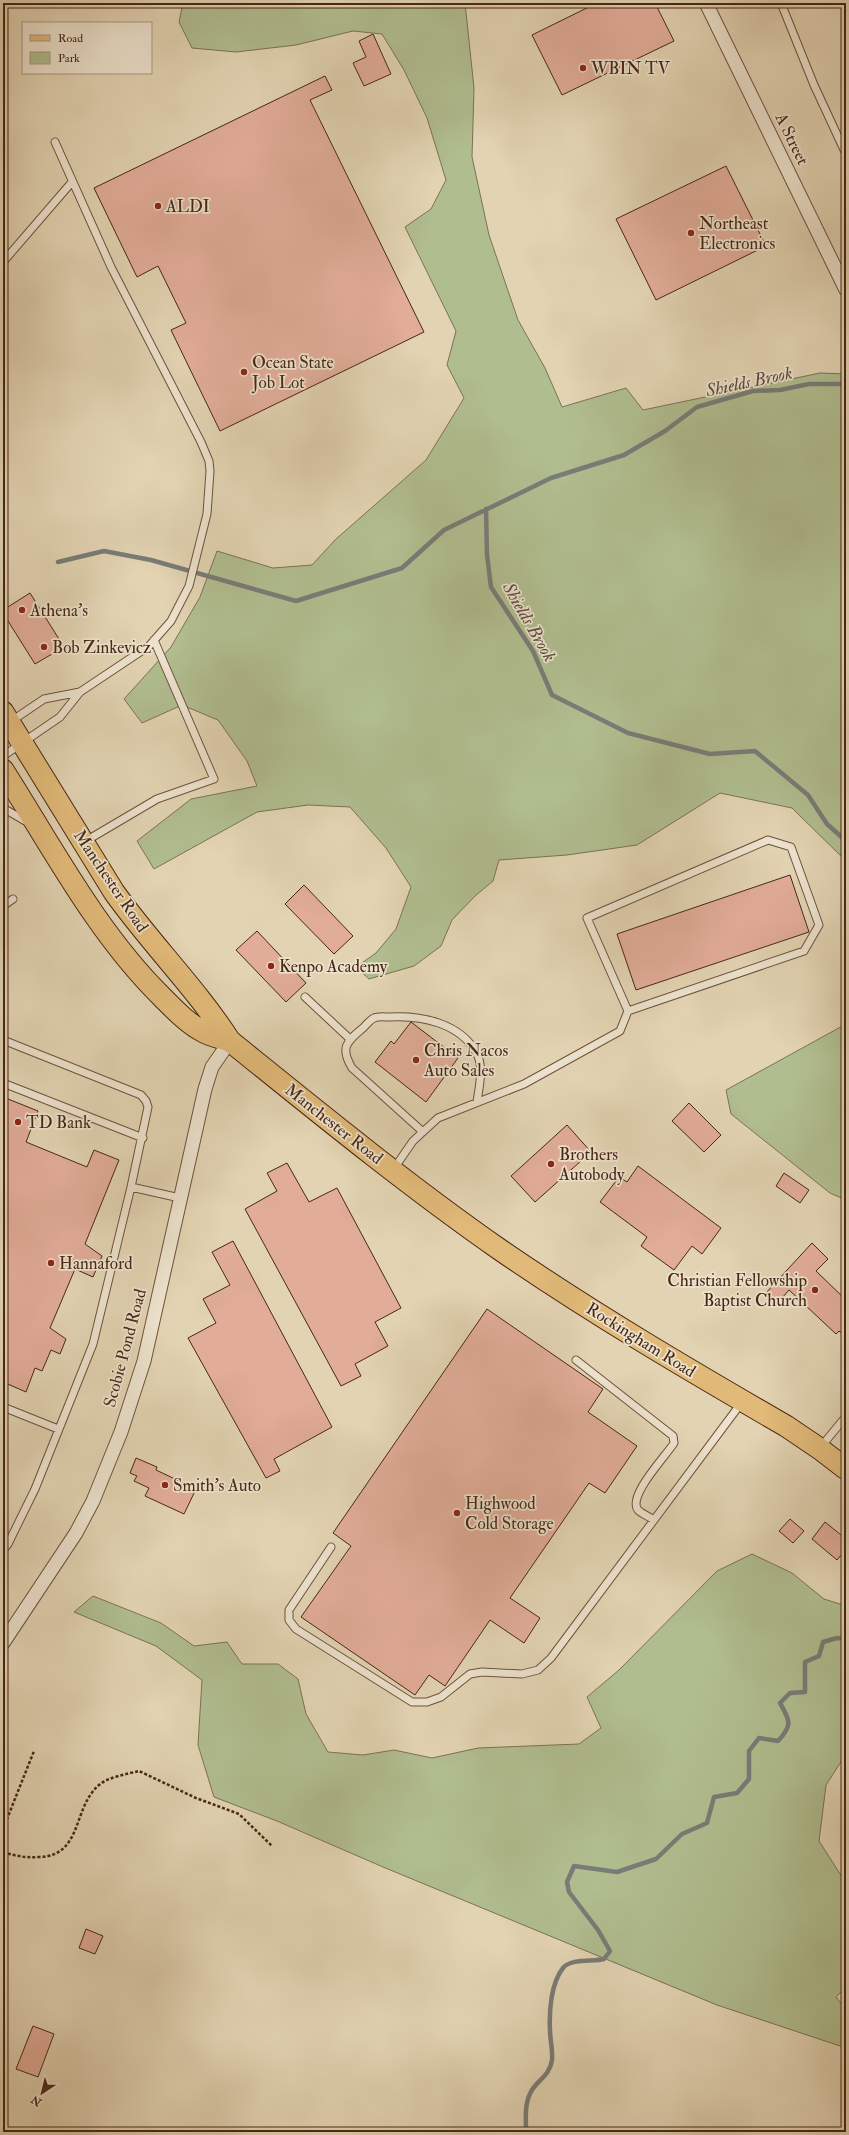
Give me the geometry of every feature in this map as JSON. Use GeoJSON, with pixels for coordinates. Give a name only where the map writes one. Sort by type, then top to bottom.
{"type":"FeatureCollection","features":[{"type":"Feature","properties":{"kind":"main road","name":"Manchester Road"},"geometry":{"type":"LineString","coordinates":[[5,720],[22,743],[131,916],[194,991],[230,1041],[439,1206]]}},
{"type":"Feature","properties":{"kind":"main road","name":"Manchester Road"},"geometry":{"type":"LineString","coordinates":[[3,770],[104,930],[135,969],[190,1022],[204,1032],[230,1041]]}},
{"type":"Feature","properties":{"kind":"main road","name":"Rockingham Road"},"geometry":{"type":"LineString","coordinates":[[439,1206],[560,1290],[743,1400],[820,1449],[846,1469]]}},
{"type":"Feature","properties":{"kind":"street","name":"A Street"},"geometry":{"type":"LineString","coordinates":[[706,3],[846,290]]}},
{"type":"Feature","properties":{"kind":"street","name":"Scobie Pond Road"},"geometry":{"type":"LineString","coordinates":[[3,1643],[76,1533],[107,1467],[144,1361],[205,1089],[212,1067],[230,1041]]}},
{"type":"Feature","properties":{"kind":"lane"},"geometry":{"type":"LineString","coordinates":[[781,3],[814,85],[846,154]]}},
{"type":"Feature","properties":{"kind":"lane"},"geometry":{"type":"LineString","coordinates":[[3,756],[60,717],[80,692],[136,656],[154,640],[171,621],[189,586],[197,561],[210,500],[209,461],[111,267],[54,142]]}},
{"type":"Feature","properties":{"kind":"lane"},"geometry":{"type":"LineString","coordinates":[[3,262],[72,182]]}},
{"type":"Feature","properties":{"kind":"lane"},"geometry":{"type":"LineString","coordinates":[[84,842],[157,799],[214,779],[154,640]]}},
{"type":"Feature","properties":{"kind":"lane"},"geometry":{"type":"LineString","coordinates":[[5,720],[44,699],[80,692]]}},
{"type":"Feature","properties":{"kind":"lane"},"geometry":{"type":"LineString","coordinates":[[3,808],[17,814],[46,838]]}},
{"type":"Feature","properties":{"kind":"lane"},"geometry":{"type":"LineString","coordinates":[[393,1170],[413,1140],[438,1118],[524,1084],[620,1031],[628,1011],[587,918],[768,840],[791,847],[819,925],[804,951],[628,1011]]}},
{"type":"Feature","properties":{"kind":"lane"},"geometry":{"type":"LineString","coordinates":[[3,906],[13,899]]}},
{"type":"Feature","properties":{"kind":"lane"},"geometry":{"type":"LineString","coordinates":[[305,997],[350,1039]]}},
{"type":"Feature","properties":{"kind":"lane"},"geometry":{"type":"LineString","coordinates":[[423,1132],[352,1068],[345,1056],[346,1047],[350,1039],[374,1018],[417,1018],[434,1021],[453,1030],[468,1041],[478,1055],[481,1068],[477,1102]]}},
{"type":"Feature","properties":{"kind":"lane"},"geometry":{"type":"LineString","coordinates":[[3,1040],[141,1095],[146,1100],[148,1107],[143,1138],[93,1344],[35,1489],[8,1544],[3,1550]]}},
{"type":"Feature","properties":{"kind":"lane"},"geometry":{"type":"LineString","coordinates":[[3,1083],[143,1138]]}},
{"type":"Feature","properties":{"kind":"lane"},"geometry":{"type":"LineString","coordinates":[[131,1187],[180,1198]]}},
{"type":"Feature","properties":{"kind":"lane"},"geometry":{"type":"LineString","coordinates":[[576,1360],[673,1436],[674,1444],[639,1491],[635,1501],[638,1509],[654,1520]]}},
{"type":"Feature","properties":{"kind":"lane"},"geometry":{"type":"LineString","coordinates":[[331,1547],[289,1610],[289,1620],[296,1629],[412,1702],[428,1702],[441,1697],[470,1674],[482,1672],[522,1674],[538,1670],[551,1658],[743,1400]]}},
{"type":"Feature","properties":{"kind":"lane"},"geometry":{"type":"LineString","coordinates":[[3,1407],[58,1429]]}},
{"type":"Feature","properties":{"kind":"lane"},"geometry":{"type":"LineString","coordinates":[[820,1449],[843,1420],[846,1422]]}},
{"type":"Feature","properties":{"kind":"path"},"geometry":{"type":"LineString","coordinates":[[3,1829],[34,1751]]}},
{"type":"Feature","properties":{"kind":"path"},"geometry":{"type":"LineString","coordinates":[[3,1852],[19,1858],[51,1857],[67,1847],[89,1796],[99,1784],[139,1771],[196,1798],[239,1814],[272,1846]]}},
{"type":"Feature","properties":{"kind":"green space"},"geometry":{"type":"Polygon","coordinates":[[[183,3],[465,3],[474,88],[472,157],[489,235],[518,320],[545,368],[562,407],[626,388],[643,410],[820,373],[846,374],[846,861],[792,808],[720,793],[637,845],[567,855],[499,860],[493,881],[475,896],[452,920],[441,946],[414,966],[369,979],[356,967],[376,953],[396,929],[411,887],[386,848],[350,807],[308,805],[257,812],[154,869],[137,841],[191,799],[257,786],[247,761],[218,720],[182,705],[142,723],[124,699],[171,647],[200,597],[217,551],[273,568],[312,565],[336,539],[426,460],[464,398],[447,365],[456,331],[405,227],[431,209],[446,180],[427,118],[404,70],[382,34],[353,31],[296,45],[236,52],[192,48],[179,22],[183,3]]]}},
{"type":"Feature","properties":{"kind":"green space"},"geometry":{"type":"Polygon","coordinates":[[[846,1024],[846,1200],[830,1193],[731,1114],[726,1090],[846,1024]]]}},
{"type":"Feature","properties":{"kind":"green space"},"geometry":{"type":"Polygon","coordinates":[[[752,1554],[792,1573],[824,1599],[846,1606],[846,1754],[826,1785],[819,1841],[846,1883],[846,1987],[836,1997],[846,2010],[846,2048],[717,2005],[383,1867],[277,1821],[214,1797],[198,1745],[202,1680],[156,1646],[74,1612],[93,1596],[161,1623],[194,1646],[227,1642],[242,1664],[278,1664],[298,1679],[306,1714],[328,1752],[363,1755],[394,1750],[432,1758],[478,1748],[579,1744],[601,1728],[587,1697],[619,1670],[717,1571],[752,1554]]]}},
{"type":"Feature","properties":{"kind":"building","name":"WBIN TV"},"geometry":{"type":"Polygon","coordinates":[[[597,3],[655,3],[674,41],[562,95],[532,35],[597,3]]]}},
{"type":"Feature","properties":{"kind":"building"},"geometry":{"type":"Polygon","coordinates":[[[373,34],[391,74],[364,86],[353,63],[366,57],[359,41],[373,34]]]}},
{"type":"Feature","properties":{"kind":"building"},"geometry":{"type":"Polygon","coordinates":[[[325,76],[332,90],[310,100],[424,332],[220,431],[171,330],[186,323],[158,266],[137,277],[94,188],[325,76]]]}},
{"type":"Feature","properties":{"kind":"building","name":"Northeast Electronics"},"geometry":{"type":"Polygon","coordinates":[[[726,166],[766,246],[656,300],[616,219],[726,166]]]}},
{"type":"Feature","properties":{"kind":"building"},"geometry":{"type":"Polygon","coordinates":[[[30,593],[64,647],[35,664],[3,613],[3,610],[30,593]]]}},
{"type":"Feature","properties":{"kind":"building"},"geometry":{"type":"Polygon","coordinates":[[[790,875],[809,932],[636,990],[617,934],[790,875]]]}},
{"type":"Feature","properties":{"kind":"building"},"geometry":{"type":"Polygon","coordinates":[[[304,885],[353,936],[334,954],[285,904],[304,885]]]}},
{"type":"Feature","properties":{"kind":"building","name":"Kenpo Academy"},"geometry":{"type":"Polygon","coordinates":[[[257,931],[306,983],[286,1002],[236,950],[257,931]]]}},
{"type":"Feature","properties":{"kind":"building","name":"Chris Nacos Auto Sales"},"geometry":{"type":"Polygon","coordinates":[[[411,1022],[458,1058],[426,1102],[375,1062],[391,1041],[394,1044],[411,1022]]]}},
{"type":"Feature","properties":{"kind":"building","name":"Hannaford"},"geometry":{"type":"Polygon","coordinates":[[[3,1097],[38,1111],[26,1142],[87,1167],[94,1150],[119,1160],[85,1244],[102,1256],[93,1277],[75,1269],[50,1328],[66,1339],[60,1354],[51,1350],[42,1371],[35,1368],[26,1392],[3,1382],[3,1097]]]}},
{"type":"Feature","properties":{"kind":"building"},"geometry":{"type":"Polygon","coordinates":[[[689,1103],[721,1135],[704,1152],[672,1121],[689,1103]]]}},
{"type":"Feature","properties":{"kind":"building","name":"Brothers Autobody"},"geometry":{"type":"Polygon","coordinates":[[[567,1125],[591,1152],[535,1202],[511,1176],[567,1125]]]}},
{"type":"Feature","properties":{"kind":"building"},"geometry":{"type":"Polygon","coordinates":[[[287,1163],[309,1202],[337,1188],[401,1308],[375,1322],[388,1346],[355,1364],[361,1376],[341,1386],[245,1209],[277,1191],[267,1173],[287,1163]]]}},
{"type":"Feature","properties":{"kind":"building"},"geometry":{"type":"Polygon","coordinates":[[[638,1166],[721,1228],[702,1254],[692,1246],[674,1270],[641,1246],[647,1237],[600,1202],[619,1177],[627,1182],[638,1166]]]}},
{"type":"Feature","properties":{"kind":"building"},"geometry":{"type":"Polygon","coordinates":[[[784,1173],[809,1190],[800,1203],[776,1186],[784,1173]]]}},
{"type":"Feature","properties":{"kind":"building"},"geometry":{"type":"Polygon","coordinates":[[[233,1241],[332,1427],[274,1459],[280,1471],[266,1478],[188,1338],[216,1323],[203,1299],[230,1285],[212,1252],[233,1241]]]}},
{"type":"Feature","properties":{"kind":"building","name":"Christian Fellowship Baptist Church"},"geometry":{"type":"Polygon","coordinates":[[[812,1243],[828,1259],[816,1271],[846,1300],[846,1337],[839,1331],[836,1334],[789,1290],[775,1306],[764,1295],[812,1243]]]}},
{"type":"Feature","properties":{"kind":"building","name":"Highwood Cold Storage"},"geometry":{"type":"Polygon","coordinates":[[[487,1309],[603,1389],[588,1412],[637,1446],[605,1493],[589,1483],[510,1598],[540,1618],[524,1643],[490,1620],[445,1686],[429,1675],[415,1695],[301,1617],[351,1546],[333,1533],[487,1309]]]}},
{"type":"Feature","properties":{"kind":"building","name":"Smith's Auto"},"geometry":{"type":"Polygon","coordinates":[[[136,1458],[157,1467],[156,1470],[196,1489],[184,1514],[145,1496],[149,1488],[134,1481],[137,1476],[130,1473],[136,1458]]]}},
{"type":"Feature","properties":{"kind":"building"},"geometry":{"type":"Polygon","coordinates":[[[790,1519],[804,1531],[793,1543],[779,1531],[790,1519]]]}},
{"type":"Feature","properties":{"kind":"building"},"geometry":{"type":"Polygon","coordinates":[[[825,1522],[846,1539],[846,1549],[837,1560],[812,1539],[825,1522]]]}},
{"type":"Feature","properties":{"kind":"building"},"geometry":{"type":"Polygon","coordinates":[[[86,1929],[103,1936],[95,1954],[79,1948],[86,1929]]]}},
{"type":"Feature","properties":{"kind":"building"},"geometry":{"type":"Polygon","coordinates":[[[33,2026],[54,2034],[38,2077],[16,2069],[33,2026]]]}},
{"type":"Feature","properties":{"kind":"waterway"},"geometry":{"type":"LineString","coordinates":[[58,562],[104,551],[151,560],[296,601],[402,568],[444,530],[551,478],[624,455],[665,431],[697,407],[753,391],[780,390],[809,384],[846,384]]}},
{"type":"Feature","properties":{"kind":"waterway","name":"Shields Brook"},"geometry":{"type":"LineString","coordinates":[[486,509],[487,555],[491,587],[533,651],[552,695],[628,733],[710,754],[755,751],[808,795],[827,824],[846,841]]}},
{"type":"Feature","properties":{"kind":"waterway","name":"Shields Brook"},"geometry":{"type":"LineString","coordinates":[[526,2132],[526,2111],[529,2095],[534,2086],[544,2077],[551,2065],[551,2006],[553,1989],[559,1974],[563,1968],[571,1963],[604,1959],[610,1951],[598,1930],[569,1892],[567,1882],[574,1866],[617,1872],[656,1859],[682,1834],[707,1823],[714,1797],[737,1793],[749,1779],[749,1751],[759,1738],[778,1741],[783,1736],[788,1727],[788,1719],[780,1703],[790,1693],[805,1692],[805,1662],[819,1656],[823,1642],[837,1638],[846,1639]]}},
{"type":"Feature","properties":{"kind":"place","name":"WBIN TV"},"geometry":{"type":"Point","coordinates":[583,68]}},
{"type":"Feature","properties":{"kind":"place","name":"ALDI"},"geometry":{"type":"Point","coordinates":[158,206]}},
{"type":"Feature","properties":{"kind":"place","name":"Northeast Electronics"},"geometry":{"type":"Point","coordinates":[691,233]}},
{"type":"Feature","properties":{"kind":"place","name":"Ocean State Job Lot"},"geometry":{"type":"Point","coordinates":[244,372]}},
{"type":"Feature","properties":{"kind":"place","name":"Athena's"},"geometry":{"type":"Point","coordinates":[22,610]}},
{"type":"Feature","properties":{"kind":"place","name":"Bob Zinkevicz"},"geometry":{"type":"Point","coordinates":[44,647]}},
{"type":"Feature","properties":{"kind":"place","name":"Kenpo Academy"},"geometry":{"type":"Point","coordinates":[271,966]}},
{"type":"Feature","properties":{"kind":"place","name":"Chris Nacos Auto Sales"},"geometry":{"type":"Point","coordinates":[416,1060]}},
{"type":"Feature","properties":{"kind":"place","name":"TD Bank"},"geometry":{"type":"Point","coordinates":[18,1122]}},
{"type":"Feature","properties":{"kind":"place","name":"Brothers Autobody"},"geometry":{"type":"Point","coordinates":[551,1164]}},
{"type":"Feature","properties":{"kind":"place","name":"Hannaford"},"geometry":{"type":"Point","coordinates":[51,1263]}},
{"type":"Feature","properties":{"kind":"place","name":"Christian Fellowship Baptist Church"},"geometry":{"type":"Point","coordinates":[815,1290]}},
{"type":"Feature","properties":{"kind":"place","name":"Smith's Auto"},"geometry":{"type":"Point","coordinates":[165,1485]}},
{"type":"Feature","properties":{"kind":"place","name":"Highwood Cold Storage"},"geometry":{"type":"Point","coordinates":[457,1513]}}]}
